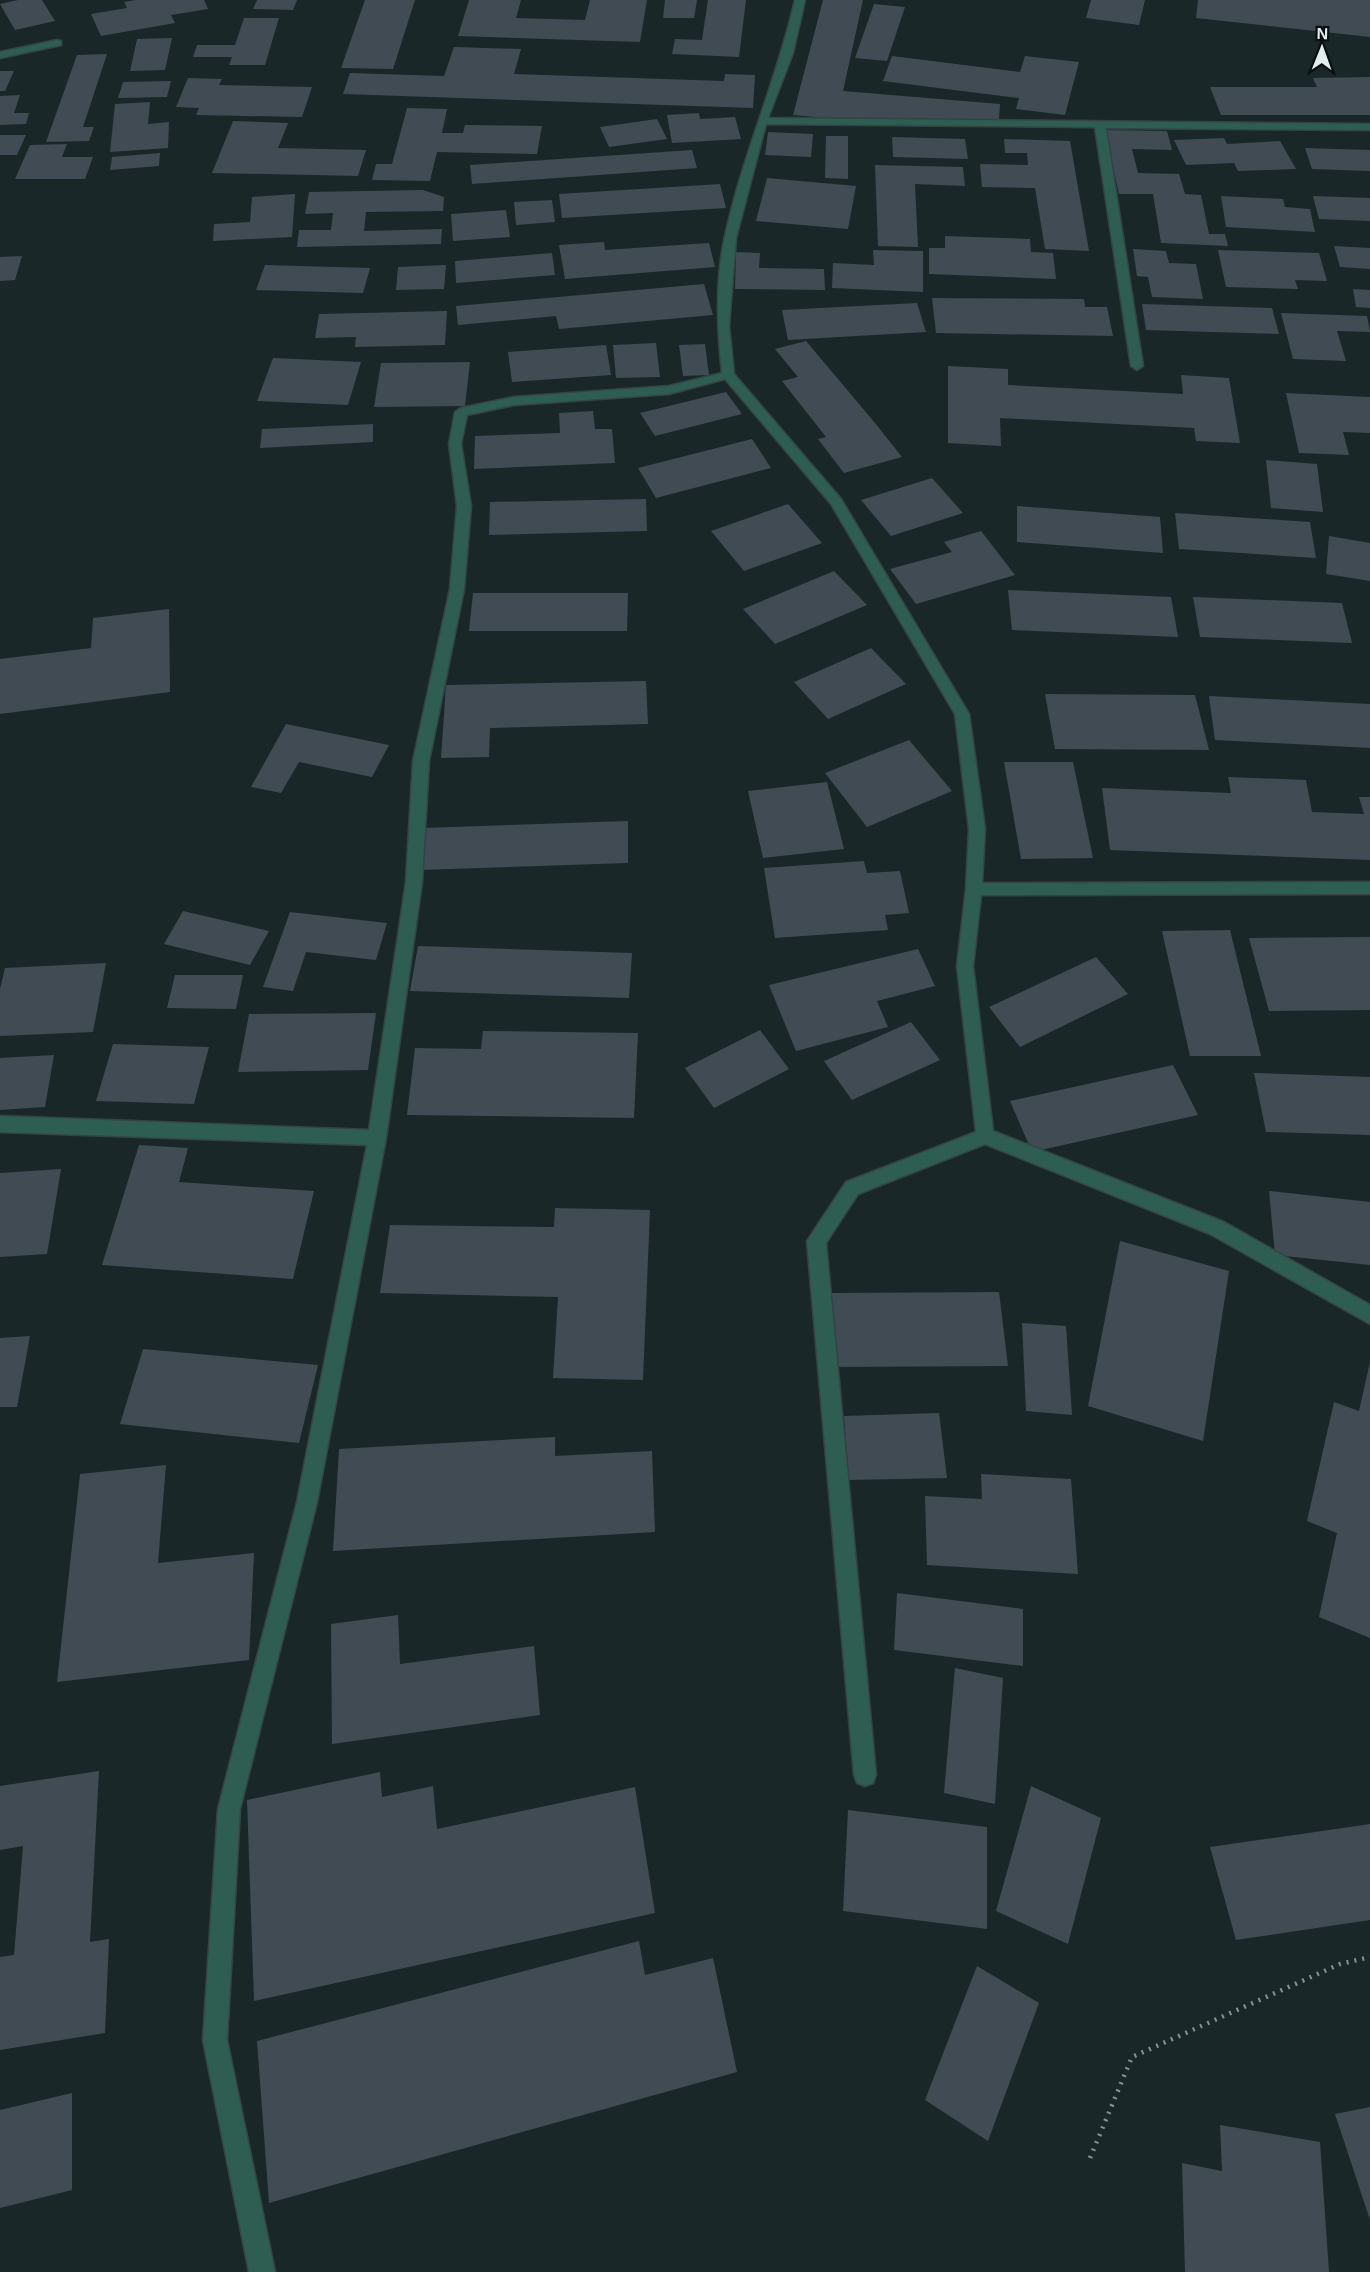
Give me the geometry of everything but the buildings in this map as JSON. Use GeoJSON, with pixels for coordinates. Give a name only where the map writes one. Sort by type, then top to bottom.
{"type":"FeatureCollection","features":[{"type":"Feature","properties":{"kind":"street"},"geometry":{"type":"LineString","coordinates":[[800,0],[788,53],[762,121],[730,238],[723,326],[728,375],[836,502],[962,714],[977,829],[974,889],[965,966],[985,1136]]}},
{"type":"Feature","properties":{"kind":"street"},"geometry":{"type":"LineString","coordinates":[[0,55],[57,43]]}},
{"type":"Feature","properties":{"kind":"street"},"geometry":{"type":"LineString","coordinates":[[762,121],[1370,127]]}},
{"type":"Feature","properties":{"kind":"street"},"geometry":{"type":"LineString","coordinates":[[1100,123],[1137,366]]}},
{"type":"Feature","properties":{"kind":"street"},"geometry":{"type":"LineString","coordinates":[[262,2272],[215,2040],[229,1809],[307,1502],[376,1138],[414,882],[421,761],[457,589],[464,506],[455,444],[461,412],[514,402],[669,390],[728,375]]}},
{"type":"Feature","properties":{"kind":"street"},"geometry":{"type":"LineString","coordinates":[[974,889],[1370,888]]}},
{"type":"Feature","properties":{"kind":"street"},"geometry":{"type":"LineString","coordinates":[[0,1124],[376,1138]]}},
{"type":"Feature","properties":{"kind":"street"},"geometry":{"type":"LineString","coordinates":[[865,1774],[816,1241],[852,1188],[985,1136],[1217,1228],[1370,1315]]}},
{"type":"Feature","properties":{"kind":"path"},"geometry":{"type":"LineString","coordinates":[[1090,2158],[1132,2057],[1340,1964],[1370,1957]]}}]}
